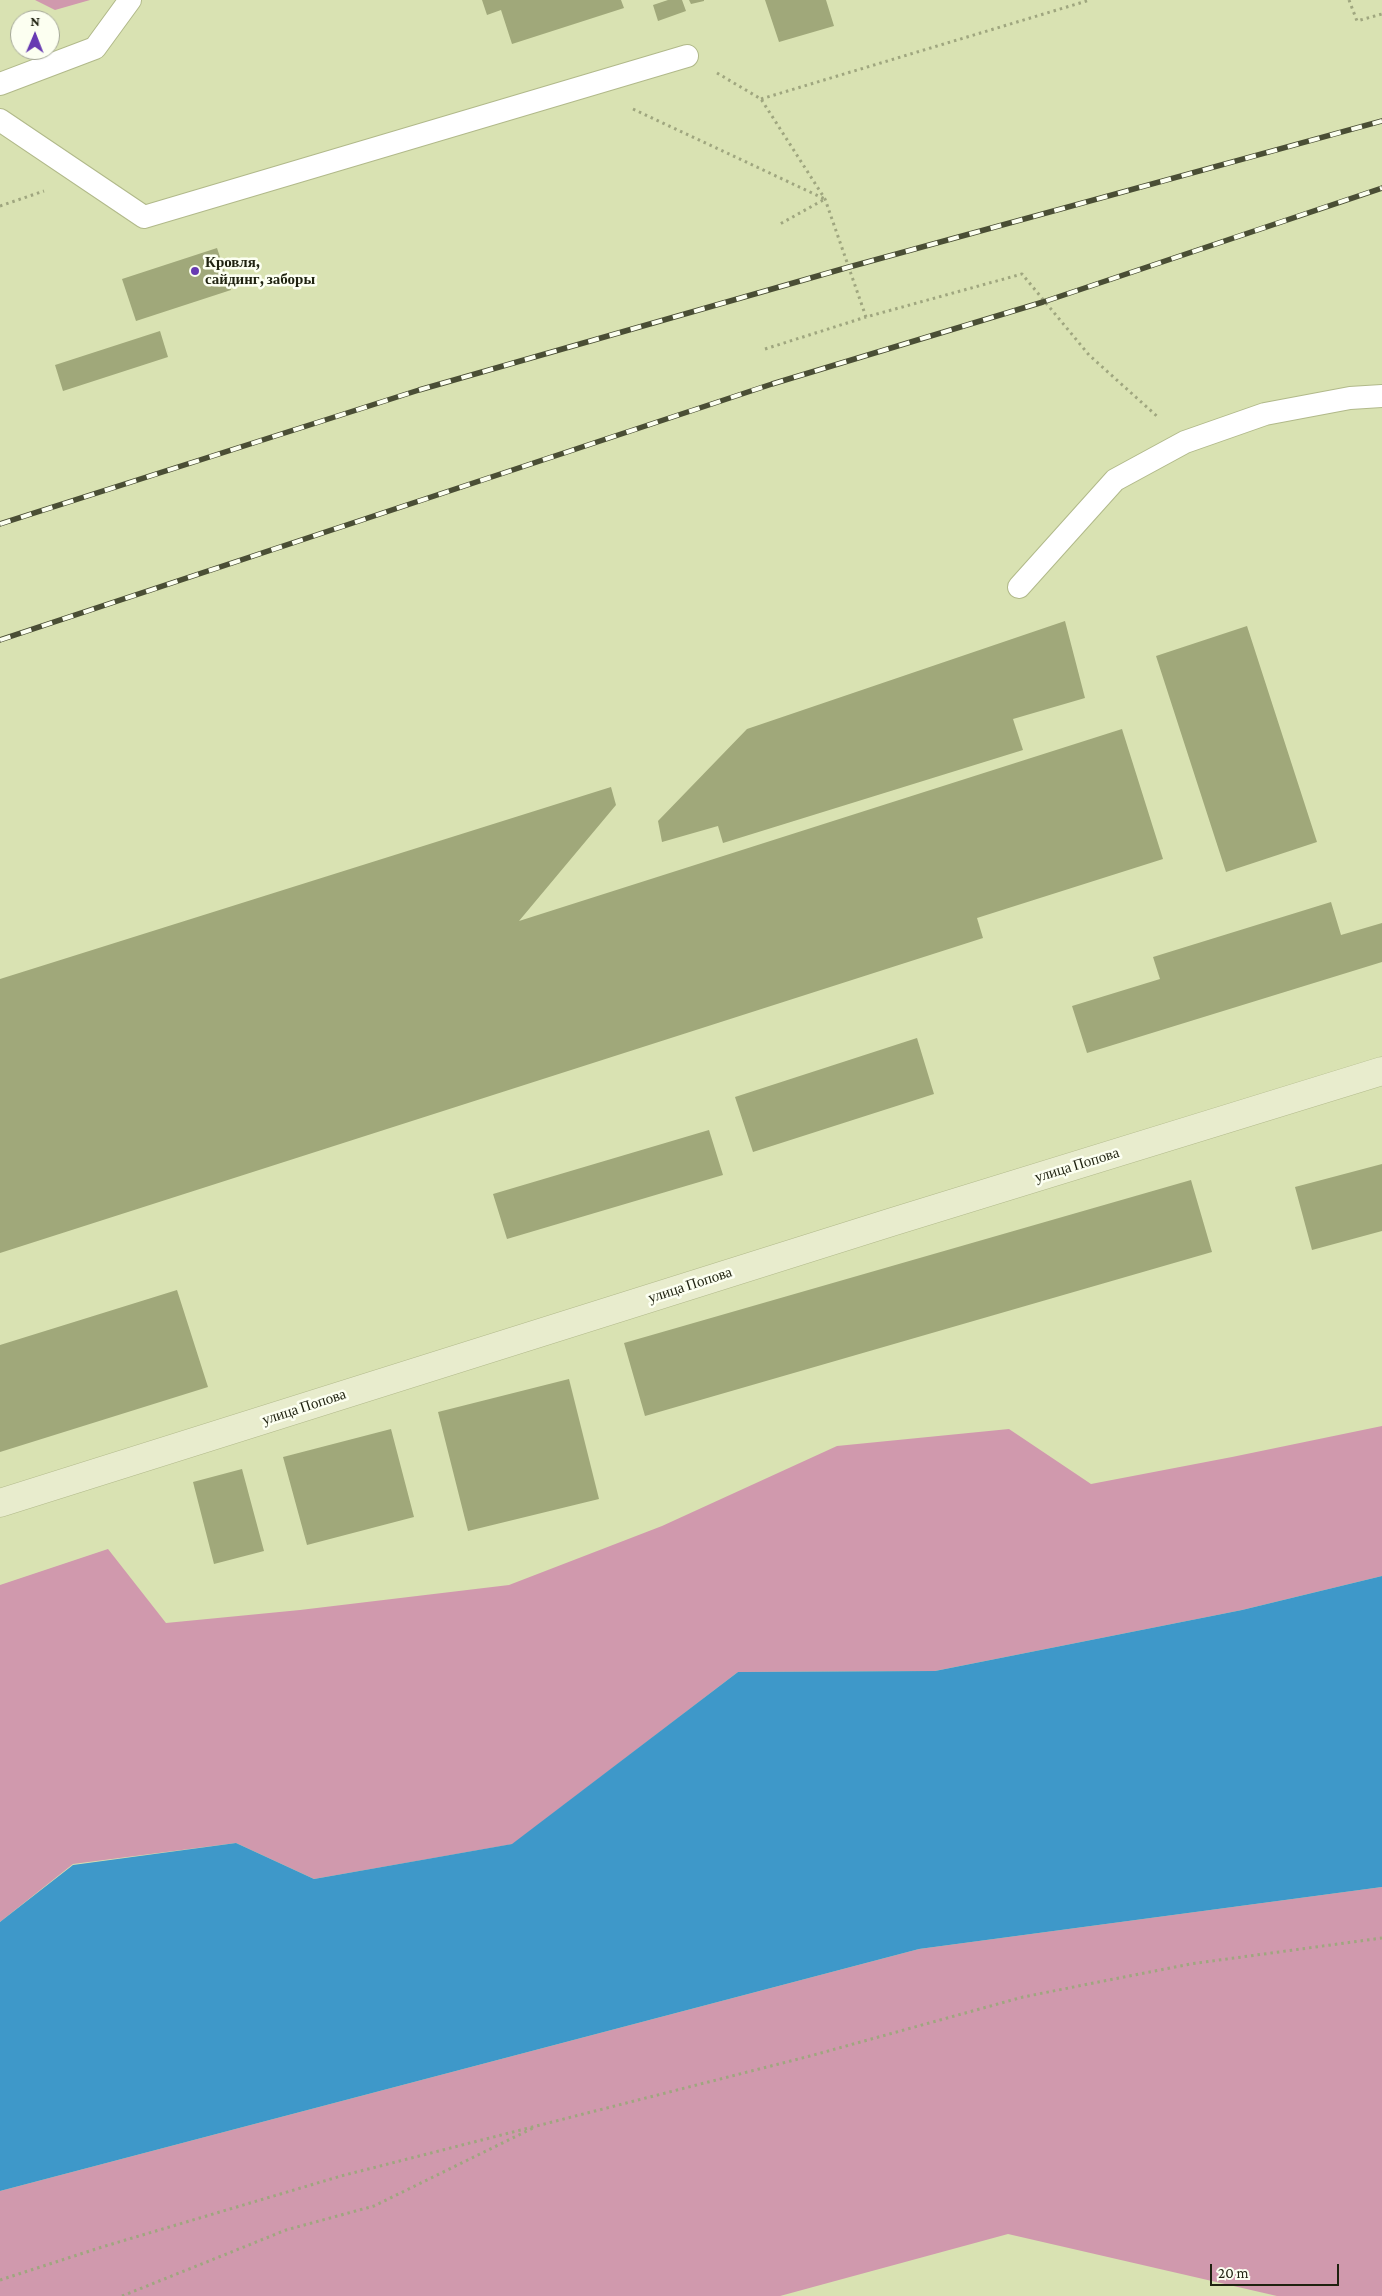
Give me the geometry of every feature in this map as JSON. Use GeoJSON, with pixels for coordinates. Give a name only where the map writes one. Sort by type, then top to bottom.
{"type":"FeatureCollection","features":[{"type":"Feature","properties":{"kind":"street","name":"улица Попова"},"geometry":{"type":"LineString","coordinates":[[0,1503],[892,1222],[1382,1071]]}},
{"type":"Feature","properties":{"kind":"lane"},"geometry":{"type":"LineString","coordinates":[[0,84],[95,48],[130,0]]}},
{"type":"Feature","properties":{"kind":"lane"},"geometry":{"type":"LineString","coordinates":[[0,120],[144,217],[687,56]]}},
{"type":"Feature","properties":{"kind":"lane"},"geometry":{"type":"LineString","coordinates":[[1019,587],[1115,480],[1185,442],[1265,414],[1350,398],[1382,396]]}},
{"type":"Feature","properties":{"kind":"path"},"geometry":{"type":"LineString","coordinates":[[762,99],[1090,0]]}},
{"type":"Feature","properties":{"kind":"path"},"geometry":{"type":"LineString","coordinates":[[1349,0],[1356,21],[1382,14]]}},
{"type":"Feature","properties":{"kind":"path"},"geometry":{"type":"LineString","coordinates":[[687,56],[762,99],[825,199],[866,317]]}},
{"type":"Feature","properties":{"kind":"path"},"geometry":{"type":"LineString","coordinates":[[585,86],[825,199]]}},
{"type":"Feature","properties":{"kind":"path"},"geometry":{"type":"LineString","coordinates":[[780,224],[825,199]]}},
{"type":"Feature","properties":{"kind":"path"},"geometry":{"type":"LineString","coordinates":[[765,349],[866,317],[1022,274],[1089,355],[1185,442]]}},
{"type":"Feature","properties":{"kind":"path"},"geometry":{"type":"LineString","coordinates":[[0,2280],[102,2247],[341,2176],[810,2056],[1023,1997],[1190,1964],[1382,1938]]}},
{"type":"Feature","properties":{"kind":"path"},"geometry":{"type":"LineString","coordinates":[[122,2296],[286,2230],[374,2206],[541,2125]]}},
{"type":"Feature","properties":{"kind":"shaded area"},"geometry":{"type":"Polygon","coordinates":[[[35,0],[90,0],[55,10],[35,0]]]}},
{"type":"Feature","properties":{"kind":"shaded area"},"geometry":{"type":"Polygon","coordinates":[[[1382,1426],[1382,1576],[1242,1610],[935,1671],[738,1672],[513,1844],[314,1879],[236,1843],[73,1864],[0,1922],[0,1585],[108,1549],[166,1623],[300,1610],[509,1585],[662,1526],[837,1446],[1009,1429],[1091,1484],[1382,1426]]]}},
{"type":"Feature","properties":{"kind":"shaded area"},"geometry":{"type":"Polygon","coordinates":[[[1382,1887],[1382,2296],[1277,2296],[1008,2234],[780,2296],[0,2296],[0,2191],[919,1949],[1382,1887]]]}},
{"type":"Feature","properties":{"kind":"water"},"geometry":{"type":"Polygon","coordinates":[[[1382,1576],[1382,1887],[919,1949],[0,2191],[0,1922],[73,1865],[236,1843],[314,1879],[512,1844],[738,1672],[935,1671],[1242,1610],[1382,1576]]]}},
{"type":"Feature","properties":{"kind":"building"},"geometry":{"type":"Polygon","coordinates":[[[482,0],[621,0],[624,8],[512,44],[501,10],[487,15],[482,0]]]}},
{"type":"Feature","properties":{"kind":"building"},"geometry":{"type":"Polygon","coordinates":[[[668,0],[682,0],[686,11],[658,21],[653,5],[668,0]]]}},
{"type":"Feature","properties":{"kind":"building"},"geometry":{"type":"Polygon","coordinates":[[[689,0],[704,0],[704,1],[691,4],[689,0]]]}},
{"type":"Feature","properties":{"kind":"building"},"geometry":{"type":"Polygon","coordinates":[[[765,0],[826,0],[834,26],[779,42],[765,0]]]}},
{"type":"Feature","properties":{"kind":"building"},"geometry":{"type":"Polygon","coordinates":[[[217,248],[231,290],[136,321],[122,279],[217,248]]]}},
{"type":"Feature","properties":{"kind":"building"},"geometry":{"type":"Polygon","coordinates":[[[160,331],[168,357],[63,391],[55,365],[160,331]]]}},
{"type":"Feature","properties":{"kind":"building"},"geometry":{"type":"Polygon","coordinates":[[[1065,621],[1085,698],[1013,719],[1023,750],[723,843],[718,826],[662,842],[658,821],[747,729],[1065,621]]]}},
{"type":"Feature","properties":{"kind":"building"},"geometry":{"type":"Polygon","coordinates":[[[1247,626],[1317,842],[1226,872],[1156,656],[1247,626]]]}},
{"type":"Feature","properties":{"kind":"building"},"geometry":{"type":"Polygon","coordinates":[[[1122,729],[1163,859],[977,918],[983,938],[0,1253],[0,979],[611,787],[616,805],[519,921],[1122,729]]]}},
{"type":"Feature","properties":{"kind":"building"},"geometry":{"type":"Polygon","coordinates":[[[1331,902],[1341,935],[1382,923],[1382,962],[1087,1053],[1072,1006],[1160,979],[1153,957],[1331,902]]]}},
{"type":"Feature","properties":{"kind":"building"},"geometry":{"type":"Polygon","coordinates":[[[917,1038],[934,1094],[753,1152],[735,1097],[917,1038]]]}},
{"type":"Feature","properties":{"kind":"building"},"geometry":{"type":"Polygon","coordinates":[[[709,1130],[723,1175],[507,1239],[493,1194],[709,1130]]]}},
{"type":"Feature","properties":{"kind":"building"},"geometry":{"type":"Polygon","coordinates":[[[1382,1164],[1382,1231],[1312,1250],[1295,1187],[1382,1164]]]}},
{"type":"Feature","properties":{"kind":"building"},"geometry":{"type":"Polygon","coordinates":[[[1191,1180],[1212,1252],[645,1416],[624,1343],[1191,1180]]]}},
{"type":"Feature","properties":{"kind":"building"},"geometry":{"type":"Polygon","coordinates":[[[177,1290],[208,1387],[0,1452],[0,1345],[177,1290]]]}},
{"type":"Feature","properties":{"kind":"building"},"geometry":{"type":"Polygon","coordinates":[[[569,1379],[599,1499],[468,1531],[438,1412],[569,1379]]]}},
{"type":"Feature","properties":{"kind":"building"},"geometry":{"type":"Polygon","coordinates":[[[391,1429],[414,1517],[307,1545],[283,1457],[391,1429]]]}},
{"type":"Feature","properties":{"kind":"building"},"geometry":{"type":"Polygon","coordinates":[[[242,1469],[264,1551],[214,1564],[193,1482],[242,1469]]]}},
{"type":"Feature","properties":{"kind":"railway"},"geometry":{"type":"LineString","coordinates":[[0,524],[419,390],[849,267],[1382,121]]}},
{"type":"Feature","properties":{"kind":"railway"},"geometry":{"type":"LineString","coordinates":[[0,640],[772,384],[1043,302],[1382,188]]}},
{"type":"Feature","properties":{"kind":"place","name":"Кровля, сайдинг, заборы"},"geometry":{"type":"Point","coordinates":[195,271]}}]}
